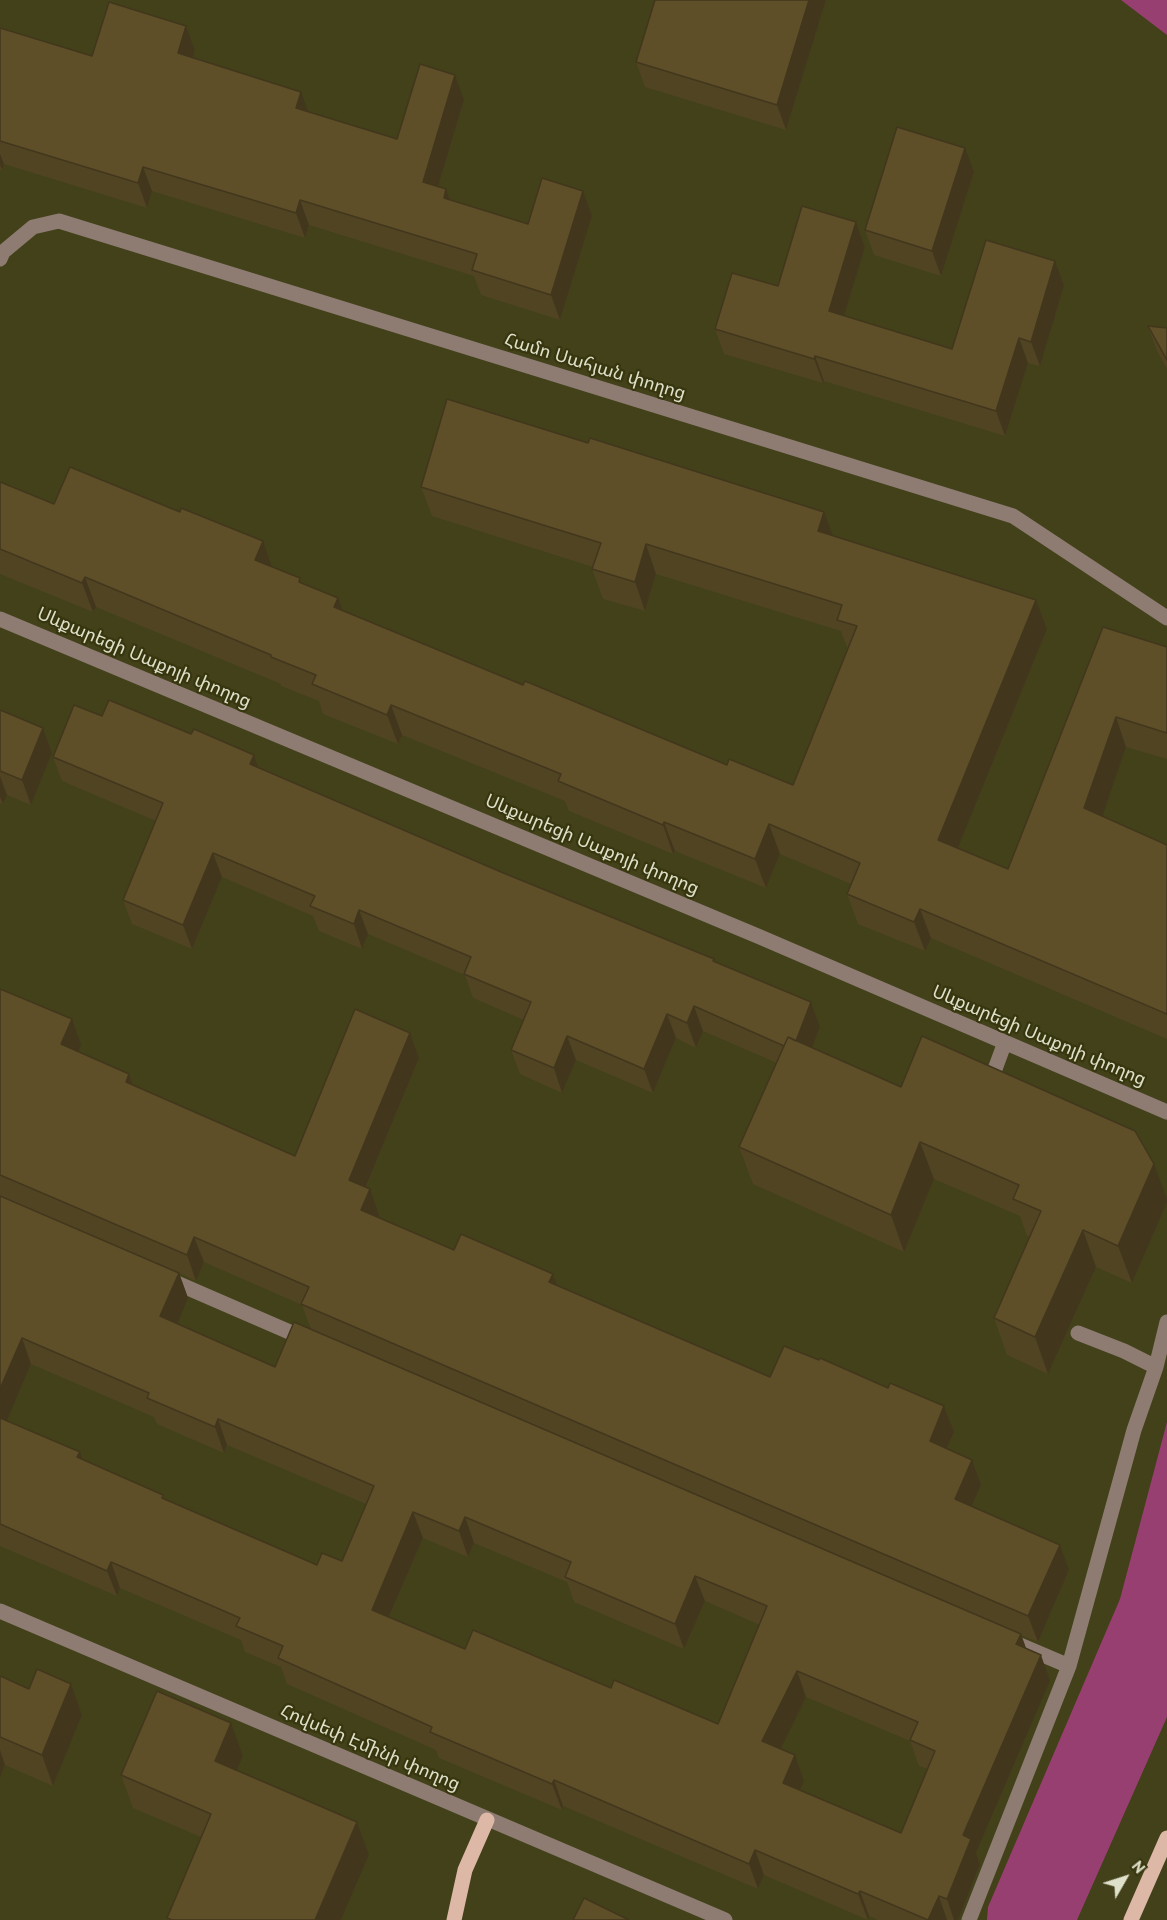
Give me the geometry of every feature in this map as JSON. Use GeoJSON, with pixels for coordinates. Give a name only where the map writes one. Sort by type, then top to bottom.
{"type":"FeatureCollection","features":[{"type":"Feature","properties":{"kind":"main road"},"geometry":{"type":"LineString","coordinates":[[454,1920],[465,1870],[487,1820]]}},
{"type":"Feature","properties":{"kind":"main road"},"geometry":{"type":"LineString","coordinates":[[1131,1920],[1167,1838]]}},
{"type":"Feature","properties":{"kind":"street","name":"Համո Սահյան փողոց"},"geometry":{"type":"LineString","coordinates":[[0,259],[3,252],[33,227],[59,221],[82,228],[1012,516],[1167,618]]}},
{"type":"Feature","properties":{"kind":"street","name":"Սևքարեցի Սաքոյի փողոց"},"geometry":{"type":"LineString","coordinates":[[0,619],[738,927],[1167,1112]]}},
{"type":"Feature","properties":{"kind":"street"},"geometry":{"type":"LineString","coordinates":[[975,1077],[990,1080],[1005,1042]]}},
{"type":"Feature","properties":{"kind":"street"},"geometry":{"type":"LineString","coordinates":[[154,1273],[320,1344]]}},
{"type":"Feature","properties":{"kind":"street"},"geometry":{"type":"LineString","coordinates":[[969,1920],[1069,1666],[1134,1430],[1156,1367],[1167,1322]]}},
{"type":"Feature","properties":{"kind":"street"},"geometry":{"type":"LineString","coordinates":[[1078,1333],[1124,1351],[1156,1367]]}},
{"type":"Feature","properties":{"kind":"street","name":"Հովսեփ Էմինի փողոց"},"geometry":{"type":"LineString","coordinates":[[0,1611],[725,1920]]}},
{"type":"Feature","properties":{"kind":"street"},"geometry":{"type":"LineString","coordinates":[[992,1633],[1069,1666]]}},
{"type":"Feature","properties":{"kind":"shaded area"},"geometry":{"type":"Polygon","coordinates":[[[1121,0],[1167,0],[1167,35],[1121,0]]]}},
{"type":"Feature","properties":{"kind":"shaded area"},"geometry":{"type":"Polygon","coordinates":[[[1167,1422],[1167,1717],[1077,1920],[987,1920],[988,1907],[1120,1599],[1167,1422]]]}},
{"type":"Feature","properties":{"kind":"building"},"geometry":{"type":"Polygon","coordinates":[[[655,0],[809,0],[777,105],[636,62],[655,0]]]}},
{"type":"Feature","properties":{"kind":"building"},"geometry":{"type":"Polygon","coordinates":[[[109,2],[186,26],[178,53],[301,92],[296,108],[397,139],[420,64],[455,75],[423,182],[446,189],[444,198],[528,224],[542,178],[583,191],[551,295],[472,270],[477,254],[300,200],[296,213],[143,167],[138,183],[0,141],[0,28],[92,56],[109,2]]]}},
{"type":"Feature","properties":{"kind":"building"},"geometry":{"type":"Polygon","coordinates":[[[897,127],[965,148],[932,251],[865,230],[897,127]]]}},
{"type":"Feature","properties":{"kind":"building"},"geometry":{"type":"Polygon","coordinates":[[[802,206],[856,222],[829,311],[952,349],[986,240],[1055,261],[1031,342],[1019,338],[996,411],[815,356],[814,359],[715,329],[732,273],[778,286],[802,206]]]}},
{"type":"Feature","properties":{"kind":"building"},"geometry":{"type":"Polygon","coordinates":[[[1148,326],[1167,328],[1167,360],[1148,326]]]}},
{"type":"Feature","properties":{"kind":"building"},"geometry":{"type":"Polygon","coordinates":[[[447,399],[588,443],[590,438],[824,512],[818,531],[1036,600],[938,840],[1008,869],[1103,627],[1167,647],[1167,733],[1116,717],[1084,808],[1167,845],[1167,1014],[920,909],[914,922],[847,894],[860,863],[769,824],[755,859],[664,822],[663,825],[558,781],[561,774],[391,705],[387,715],[312,684],[316,675],[271,657],[271,655],[85,577],[82,583],[0,549],[0,482],[54,504],[70,467],[180,512],[181,508],[263,541],[255,560],[300,578],[299,582],[338,598],[334,607],[523,685],[525,681],[727,765],[729,759],[793,785],[857,626],[837,620],[842,605],[646,544],[635,582],[592,569],[601,543],[421,487],[447,399]]]}},
{"type":"Feature","properties":{"kind":"building"},"geometry":{"type":"Polygon","coordinates":[[[109,700],[191,734],[194,729],[254,755],[250,764],[811,1002],[796,1041],[788,1037],[784,1046],[694,1006],[687,1023],[667,1014],[644,1069],[567,1036],[554,1068],[511,1050],[531,1002],[464,974],[471,957],[359,910],[354,924],[310,906],[315,896],[213,853],[183,925],[123,900],[163,803],[53,757],[74,705],[102,716],[109,700]]]}},
{"type":"Feature","properties":{"kind":"building"},"geometry":{"type":"Polygon","coordinates":[[[0,710],[43,728],[22,780],[0,771],[0,710]]]}},
{"type":"Feature","properties":{"kind":"building"},"geometry":{"type":"Polygon","coordinates":[[[0,989],[72,1019],[61,1044],[129,1074],[126,1082],[295,1156],[355,1009],[410,1033],[349,1180],[370,1189],[361,1210],[454,1250],[461,1234],[553,1274],[549,1282],[770,1377],[784,1346],[819,1360],[820,1358],[888,1388],[890,1383],[944,1406],[930,1441],[972,1460],[955,1499],[1060,1545],[1028,1616],[301,1304],[309,1287],[194,1237],[187,1255],[0,1175],[0,989]]]}},
{"type":"Feature","properties":{"kind":"building"},"geometry":{"type":"Polygon","coordinates":[[[922,1036],[1135,1131],[1154,1164],[1118,1246],[1083,1230],[1035,1337],[994,1318],[1041,1211],[1013,1199],[1019,1185],[920,1142],[891,1215],[739,1147],[788,1037],[901,1087],[922,1036]]]}},
{"type":"Feature","properties":{"kind":"building"},"geometry":{"type":"Polygon","coordinates":[[[0,1196],[179,1273],[160,1316],[275,1367],[294,1322],[1021,1634],[1016,1644],[1041,1655],[963,1835],[971,1839],[947,1899],[939,1896],[928,1920],[860,1891],[858,1894],[755,1850],[749,1864],[554,1780],[552,1784],[430,1732],[432,1727],[278,1658],[283,1646],[236,1626],[240,1618],[111,1562],[107,1571],[0,1524],[0,1418],[80,1452],[77,1457],[163,1495],[162,1498],[317,1565],[322,1553],[342,1561],[374,1486],[218,1419],[215,1427],[147,1398],[149,1393],[22,1338],[0,1389],[0,1196]],[[413,1512],[372,1610],[465,1649],[473,1630],[611,1688],[614,1680],[718,1724],[767,1606],[695,1576],[675,1624],[565,1577],[571,1562],[465,1517],[459,1531],[413,1512]],[[797,1671],[762,1741],[795,1755],[783,1783],[901,1833],[935,1751],[910,1740],[918,1722],[797,1671]]]}},
{"type":"Feature","properties":{"kind":"building"},"geometry":{"type":"Polygon","coordinates":[[[37,1669],[71,1684],[42,1755],[0,1737],[0,1676],[29,1689],[37,1669]]]}},
{"type":"Feature","properties":{"kind":"building"},"geometry":{"type":"Polygon","coordinates":[[[157,1691],[231,1723],[215,1761],[357,1822],[315,1920],[172,1920],[167,1918],[211,1814],[121,1775],[157,1691]]]}},
{"type":"Feature","properties":{"kind":"building"},"geometry":{"type":"Polygon","coordinates":[[[584,1898],[629,1920],[573,1920],[584,1898]]]}}]}
